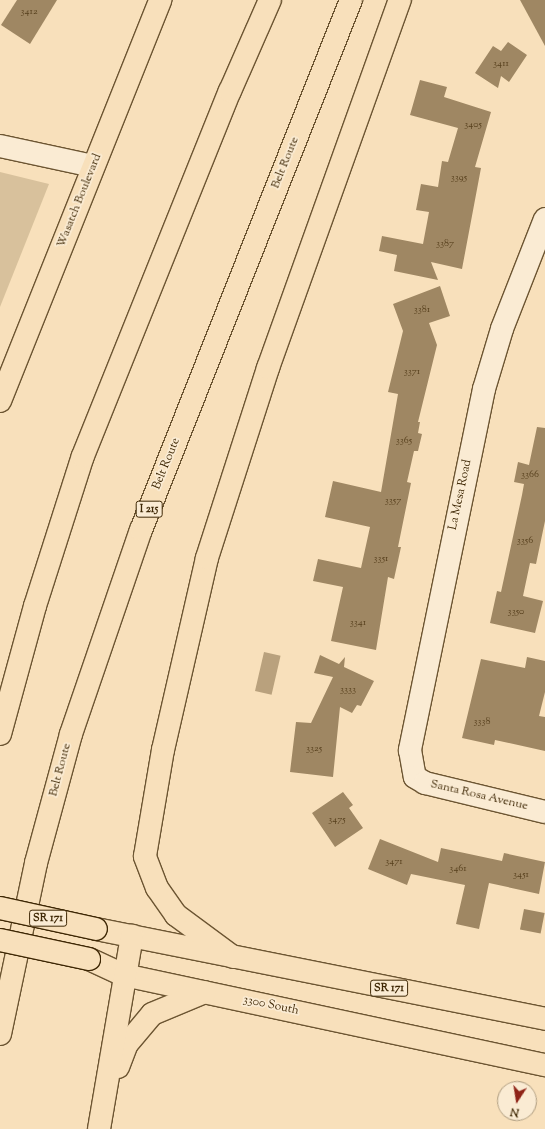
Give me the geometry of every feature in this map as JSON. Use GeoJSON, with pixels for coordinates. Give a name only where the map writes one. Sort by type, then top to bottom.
{"type":"FeatureCollection","features":[{"type":"Feature","properties":{"kind":"main road","name":"Wasatch Boulevard"},"geometry":{"type":"LineString","coordinates":[[0,401],[160,0]]}},
{"type":"Feature","properties":{"kind":"main road"},"geometry":{"type":"LineString","coordinates":[[0,734],[35,606],[84,456],[230,91],[270,0]]}},
{"type":"Feature","properties":{"kind":"main road","name":"Belt Route"},"geometry":{"type":"LineString","coordinates":[[0,1034],[36,863],[71,734],[141,530],[351,0]]}},
{"type":"Feature","properties":{"kind":"main road"},"geometry":{"type":"LineString","coordinates":[[233,957],[176,915],[157,888],[146,856],[163,750],[209,551],[268,368],[400,0]]}},
{"type":"Feature","properties":{"kind":"main road","name":"SR 171"},"geometry":{"type":"LineString","coordinates":[[0,908],[233,957],[545,1019]]}},
{"type":"Feature","properties":{"kind":"main road"},"geometry":{"type":"LineString","coordinates":[[101,1119],[124,975],[132,936]]}},
{"type":"Feature","properties":{"kind":"main road","name":"3300 South"},"geometry":{"type":"LineString","coordinates":[[0,940],[89,959],[124,975],[545,1065]]}},
{"type":"Feature","properties":{"kind":"main road"},"geometry":{"type":"LineString","coordinates":[[101,1119],[127,1044],[152,1014],[205,992]]}},
{"type":"Feature","properties":{"kind":"street"},"geometry":{"type":"LineString","coordinates":[[0,146],[93,166]]}},
{"type":"Feature","properties":{"kind":"street","name":"La Mesa Road"},"geometry":{"type":"LineString","coordinates":[[415,777],[411,764],[411,735],[484,389],[502,328],[545,219]]}},
{"type":"Feature","properties":{"kind":"street","name":"Santa Rosa Avenue"},"geometry":{"type":"LineString","coordinates":[[415,777],[435,788],[545,812]]}},
{"type":"Feature","properties":{"kind":"shaded area"},"geometry":{"type":"Polygon","coordinates":[[[0,172],[49,184],[0,307],[0,172]]]}},
{"type":"Feature","properties":{"kind":"shaded area"},"geometry":{"type":"Polygon","coordinates":[[[264,652],[281,656],[272,695],[255,691],[264,652]]]}},
{"type":"Feature","properties":{"kind":"building"},"geometry":{"type":"Polygon","coordinates":[[[17,0],[57,0],[30,44],[1,25],[17,0]]]}},
{"type":"Feature","properties":{"kind":"building"},"geometry":{"type":"Polygon","coordinates":[[[520,0],[545,0],[545,46],[520,0]]]}},
{"type":"Feature","properties":{"kind":"building"},"geometry":{"type":"Polygon","coordinates":[[[508,42],[527,55],[509,82],[501,76],[498,88],[475,73],[493,46],[501,51],[508,42]]]}},
{"type":"Feature","properties":{"kind":"building"},"geometry":{"type":"Polygon","coordinates":[[[420,80],[447,87],[444,97],[491,112],[475,167],[481,168],[462,269],[431,262],[438,280],[394,271],[397,255],[379,251],[382,236],[423,244],[429,212],[416,210],[421,184],[438,187],[442,161],[448,162],[458,128],[410,115],[420,80]]]}},
{"type":"Feature","properties":{"kind":"building"},"geometry":{"type":"Polygon","coordinates":[[[440,286],[450,316],[429,323],[437,345],[418,422],[420,422],[418,433],[422,434],[418,451],[414,451],[407,482],[411,483],[398,547],[401,547],[394,579],[388,577],[376,650],[331,641],[343,587],[313,581],[318,559],[361,568],[370,527],[325,517],[333,481],[381,492],[398,394],[388,392],[403,331],[393,304],[440,286]]]}},
{"type":"Feature","properties":{"kind":"building"},"geometry":{"type":"Polygon","coordinates":[[[537,427],[545,428],[545,521],[536,564],[530,563],[523,596],[543,601],[535,633],[490,623],[497,591],[501,592],[524,484],[514,482],[518,462],[529,465],[537,427]]]}},
{"type":"Feature","properties":{"kind":"building"},"geometry":{"type":"Polygon","coordinates":[[[320,655],[339,664],[345,657],[344,667],[374,681],[361,706],[357,705],[352,713],[340,707],[333,777],[290,772],[296,722],[311,723],[333,677],[314,673],[320,655]]]}},
{"type":"Feature","properties":{"kind":"building"},"geometry":{"type":"Polygon","coordinates":[[[527,657],[545,661],[545,692],[539,716],[545,717],[545,751],[495,740],[494,745],[462,738],[481,659],[525,668],[527,657]]]}},
{"type":"Feature","properties":{"kind":"building"},"geometry":{"type":"Polygon","coordinates":[[[343,792],[353,805],[349,808],[363,828],[335,847],[312,813],[343,792]]]}},
{"type":"Feature","properties":{"kind":"building"},"geometry":{"type":"Polygon","coordinates":[[[380,839],[438,862],[441,848],[502,861],[504,853],[545,862],[539,894],[489,883],[479,929],[456,924],[465,885],[411,874],[407,885],[368,869],[380,839]]]}},
{"type":"Feature","properties":{"kind":"building"},"geometry":{"type":"Polygon","coordinates":[[[524,909],[545,913],[541,934],[520,930],[524,909]]]}}]}
